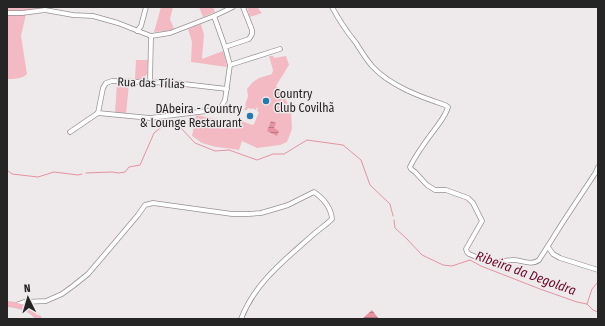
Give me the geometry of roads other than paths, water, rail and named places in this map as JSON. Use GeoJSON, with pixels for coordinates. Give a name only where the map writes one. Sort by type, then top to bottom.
{"type":"FeatureCollection","features":[{"type":"Feature","properties":{"kind":"main road"},"geometry":{"type":"LineString","coordinates":[[7,304],[26,308],[33,312],[39,319]]}},
{"type":"Feature","properties":{"kind":"street"},"geometry":{"type":"LineString","coordinates":[[137,30],[141,26],[146,7]]}},
{"type":"Feature","properties":{"kind":"street"},"geometry":{"type":"LineString","coordinates":[[7,13],[45,10],[73,15],[93,16],[118,23],[151,36],[170,33],[233,7]]}},
{"type":"Feature","properties":{"kind":"street"},"geometry":{"type":"LineString","coordinates":[[225,47],[251,37],[252,30],[243,7]]}},
{"type":"Feature","properties":{"kind":"street"},"geometry":{"type":"LineString","coordinates":[[332,7],[344,28],[366,59],[377,71],[412,93],[448,107],[442,120],[410,167],[431,188],[435,190],[446,190],[467,197],[472,203],[482,221],[466,249],[469,254],[490,261],[500,262],[512,260],[532,263],[539,260],[597,173],[598,167]]}},
{"type":"Feature","properties":{"kind":"street"},"geometry":{"type":"LineString","coordinates":[[70,132],[98,113],[150,118],[215,110],[220,108],[225,100],[230,65],[214,16]]}},
{"type":"Feature","properties":{"kind":"street"},"geometry":{"type":"LineString","coordinates":[[150,82],[151,36]]}},
{"type":"Feature","properties":{"kind":"street"},"geometry":{"type":"LineString","coordinates":[[230,65],[280,49]]}},
{"type":"Feature","properties":{"kind":"street","name":"Rua das Tílias"},"geometry":{"type":"LineString","coordinates":[[98,113],[103,88],[106,83],[112,81],[194,84],[227,89]]}},
{"type":"Feature","properties":{"kind":"street"},"geometry":{"type":"LineString","coordinates":[[16,305],[24,302],[46,301],[62,294],[73,286],[88,274],[145,205],[149,203],[232,214],[248,214],[261,213],[275,209],[314,192],[327,203],[332,219],[269,274],[258,286],[241,319]]}},
{"type":"Feature","properties":{"kind":"street"},"geometry":{"type":"LineString","coordinates":[[548,247],[553,254],[560,258],[598,270]]}},
{"type":"Feature","properties":{"kind":"waterway","name":"Ribeira da Degoldra"},"geometry":{"type":"LineString","coordinates":[[86,173],[119,173],[125,172],[129,167],[140,165],[154,133],[169,121],[179,126],[195,143],[215,151],[229,150],[257,160],[273,154],[284,154],[307,140],[343,145],[361,160],[370,185],[390,204],[393,216]]}},
{"type":"Feature","properties":{"kind":"waterway","name":"Ribeira da Degoldra"},"geometry":{"type":"LineString","coordinates":[[7,170],[12,174],[38,177],[54,172],[78,175],[82,174]]}},
{"type":"Feature","properties":{"kind":"waterway","name":"Ribeira da Degoldra"},"geometry":{"type":"LineString","coordinates":[[394,220],[395,228],[422,255],[443,265],[452,266],[470,260],[481,266],[540,289],[587,304],[593,310],[598,312]]}},
{"type":"Feature","properties":{"kind":"waterway"},"geometry":{"type":"LineString","coordinates":[[587,304],[592,289],[598,282]]}},
{"type":"Feature","properties":{"kind":"place","name":"Country Club Covilhã"},"geometry":{"type":"Point","coordinates":[266,101]}},
{"type":"Feature","properties":{"kind":"place","name":"DAbeira - Country & Lounge Restaurant"},"geometry":{"type":"Point","coordinates":[250,116]}}]}
